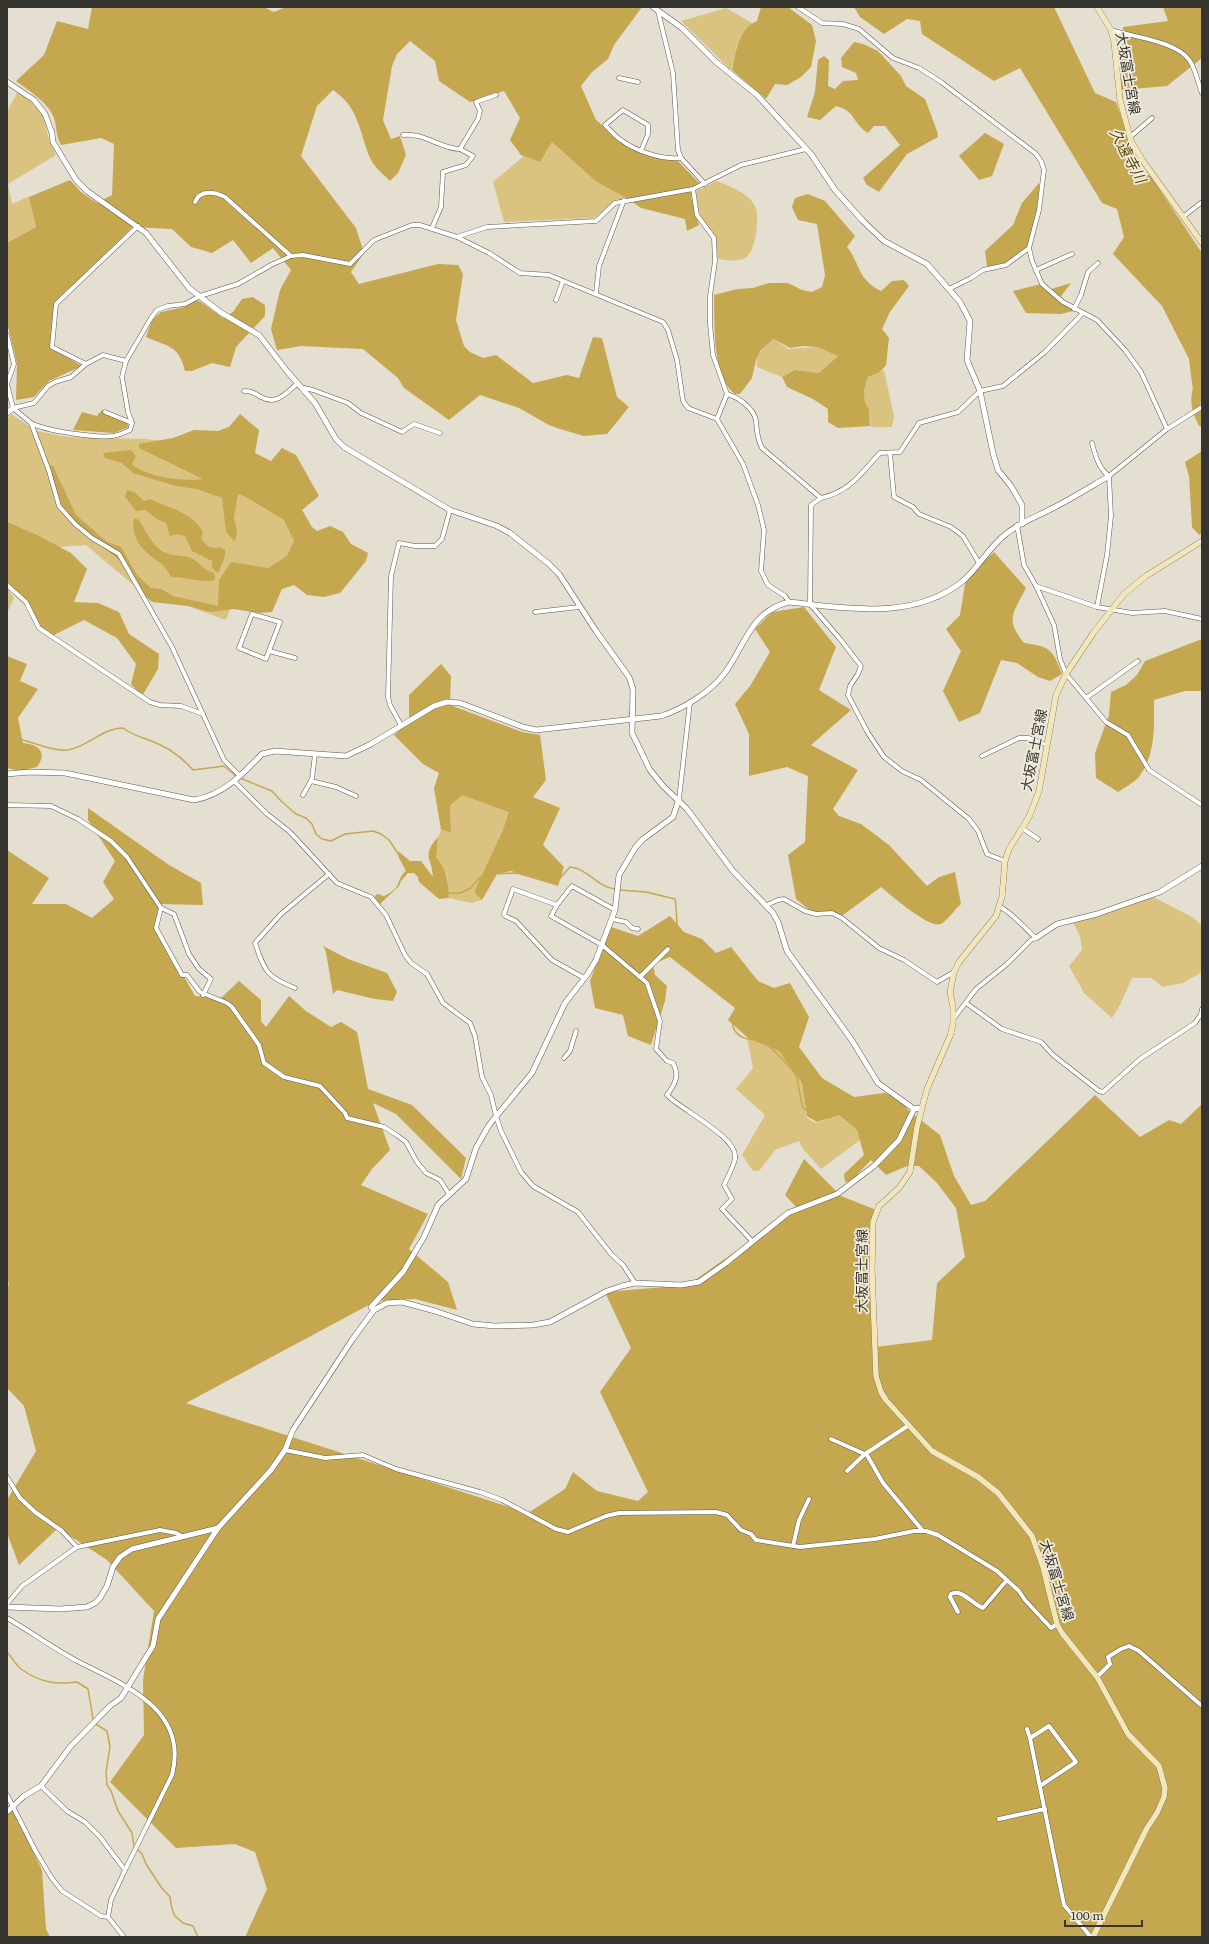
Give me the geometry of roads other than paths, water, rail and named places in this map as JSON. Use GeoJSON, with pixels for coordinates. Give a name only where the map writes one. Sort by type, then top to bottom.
{"type":"FeatureCollection","features":[{"type":"Feature","properties":{"kind":"main road","name":"大坂富士宮線"},"geometry":{"type":"LineString","coordinates":[[1097,7],[1111,30],[1114,42],[1120,100],[1130,137],[1143,161],[1202,243]]}},
{"type":"Feature","properties":{"kind":"main road","name":"大坂富士宮線"},"geometry":{"type":"LineString","coordinates":[[1092,1937],[1147,1828],[1157,1813],[1165,1788],[1160,1766],[1128,1734],[1097,1677],[1062,1634],[1057,1624],[1038,1549],[1032,1536],[1023,1523],[998,1493],[978,1477],[932,1451],[886,1400],[881,1392],[876,1376],[872,1235],[873,1222],[879,1206],[899,1188],[910,1172],[921,1108],[927,1089],[950,1036],[954,1018],[950,992],[954,972],[959,962],[996,916],[1000,907],[1005,861],[1009,849],[1031,811],[1039,791],[1056,695],[1066,674],[1110,610],[1124,594],[1146,576],[1202,541]]}},
{"type":"Feature","properties":{"kind":"street"},"geometry":{"type":"LineString","coordinates":[[798,7],[822,23],[843,24],[859,29],[893,58],[919,68],[935,78],[1035,153],[1041,161],[1044,170],[1039,210],[1029,248],[1032,261],[1042,284],[1074,308],[1097,320],[1136,362],[1167,429]]}},
{"type":"Feature","properties":{"kind":"street"},"geometry":{"type":"LineString","coordinates":[[656,8],[682,28],[716,62],[758,95],[806,149],[835,190],[863,222],[884,242],[927,264],[968,314],[970,321],[967,360],[980,392],[998,470],[1011,486],[1022,505],[1020,525],[1024,565],[1030,578],[1036,586],[1054,625],[1060,659],[1066,674],[1106,722],[1128,735],[1149,770],[1202,804]]}},
{"type":"Feature","properties":{"kind":"street"},"geometry":{"type":"LineString","coordinates":[[656,8],[673,73],[678,150],[681,158],[705,184]]}},
{"type":"Feature","properties":{"kind":"street"},"geometry":{"type":"LineString","coordinates":[[1111,30],[1130,36],[1151,40],[1182,52],[1190,62],[1202,93]]}},
{"type":"Feature","properties":{"kind":"street"},"geometry":{"type":"LineString","coordinates":[[619,78],[638,82]]}},
{"type":"Feature","properties":{"kind":"street"},"geometry":{"type":"LineString","coordinates":[[7,82],[34,100],[45,114],[52,133],[53,142],[76,180],[91,194],[138,226],[161,250],[189,288],[220,312],[259,335],[286,370],[304,388],[315,403],[336,440],[344,447],[450,510],[497,526],[510,533],[549,564],[559,574],[579,607],[629,677],[633,689],[632,733],[650,770],[663,786],[679,799],[733,870],[767,905],[778,922],[791,957],[851,1039],[878,1083],[913,1111]]}},
{"type":"Feature","properties":{"kind":"street"},"geometry":{"type":"LineString","coordinates":[[460,149],[478,119],[480,111],[476,102],[496,95]]}},
{"type":"Feature","properties":{"kind":"street"},"geometry":{"type":"LineString","coordinates":[[641,151],[648,134],[648,125],[623,110],[605,125],[622,141],[641,151],[673,159],[681,158]]}},
{"type":"Feature","properties":{"kind":"street"},"geometry":{"type":"LineString","coordinates":[[1130,137],[1152,118]]}},
{"type":"Feature","properties":{"kind":"street"},"geometry":{"type":"LineString","coordinates":[[403,134],[412,133],[451,149],[460,149],[473,156],[466,165],[443,172],[441,206],[432,228]]}},
{"type":"Feature","properties":{"kind":"street"},"geometry":{"type":"LineString","coordinates":[[457,237],[487,227],[596,221],[615,203],[624,200],[693,189],[741,165],[806,149]]}},
{"type":"Feature","properties":{"kind":"street"},"geometry":{"type":"LineString","coordinates":[[693,189],[697,215],[714,238],[715,261],[710,296],[710,324],[713,355],[727,394],[717,419]]}},
{"type":"Feature","properties":{"kind":"street"},"geometry":{"type":"LineString","coordinates":[[195,202],[200,196],[208,192],[216,193],[225,197],[291,256]]}},
{"type":"Feature","properties":{"kind":"street"},"geometry":{"type":"LineString","coordinates":[[596,293],[599,266],[624,200]]}},
{"type":"Feature","properties":{"kind":"street"},"geometry":{"type":"LineString","coordinates":[[1183,217],[1202,202]]}},
{"type":"Feature","properties":{"kind":"street"},"geometry":{"type":"LineString","coordinates":[[7,335],[14,364],[7,384],[14,408],[31,423],[44,429],[111,436],[130,430],[132,423],[128,412],[122,377],[126,361],[157,310],[168,306],[184,304],[200,296],[238,284],[271,265],[291,256],[303,255],[350,264],[374,240],[383,236],[412,224],[432,228],[457,237],[489,253],[520,273],[541,273],[596,293],[620,306],[663,322],[668,330],[677,360],[683,401],[688,408],[717,419],[744,464],[758,505],[764,530],[761,566],[764,580],[772,589],[785,596],[790,602]]}},
{"type":"Feature","properties":{"kind":"street"},"geometry":{"type":"LineString","coordinates":[[86,364],[52,347],[56,304],[138,226]]}},
{"type":"Feature","properties":{"kind":"street"},"geometry":{"type":"LineString","coordinates":[[949,289],[983,270],[1006,265],[1029,248]]}},
{"type":"Feature","properties":{"kind":"street"},"geometry":{"type":"LineString","coordinates":[[1036,270],[1072,254]]}},
{"type":"Feature","properties":{"kind":"street"},"geometry":{"type":"LineString","coordinates":[[1074,308],[1081,295],[1088,272],[1098,263]]}},
{"type":"Feature","properties":{"kind":"street"},"geometry":{"type":"LineString","coordinates":[[556,300],[563,281]]}},
{"type":"Feature","properties":{"kind":"street"},"geometry":{"type":"LineString","coordinates":[[1005,861],[987,854],[978,831],[969,819],[921,780],[902,771],[884,757],[868,733],[848,695],[850,686],[858,674],[860,666],[840,639],[810,604],[811,506],[821,498],[830,496],[853,484],[880,453],[900,452],[919,423],[958,412],[980,392],[1003,386],[1063,335],[1083,313]]}},
{"type":"Feature","properties":{"kind":"street"},"geometry":{"type":"LineString","coordinates":[[7,413],[14,408],[34,403],[48,386],[71,377],[86,364],[102,356],[126,361]]}},
{"type":"Feature","properties":{"kind":"street"},"geometry":{"type":"LineString","coordinates":[[244,391],[253,391],[262,398],[272,401],[282,397],[298,383]]}},
{"type":"Feature","properties":{"kind":"street"},"geometry":{"type":"LineString","coordinates":[[304,388],[348,403],[361,413],[402,432],[414,424],[440,433]]}},
{"type":"Feature","properties":{"kind":"street"},"geometry":{"type":"LineString","coordinates":[[727,394],[734,396],[753,412],[756,419],[758,440],[762,448],[821,498]]}},
{"type":"Feature","properties":{"kind":"street"},"geometry":{"type":"LineString","coordinates":[[7,774],[29,772],[65,772],[194,800],[212,796],[234,781],[262,754],[266,752],[275,751],[346,756],[371,744],[434,706],[447,702],[460,703],[523,727],[536,730],[632,718],[661,716],[678,710],[709,689],[725,673],[742,640],[755,623],[772,609],[790,602],[878,609],[910,606],[948,591],[962,581],[1005,534],[1066,502],[1109,476],[1167,429],[1201,408]]}},
{"type":"Feature","properties":{"kind":"street"},"geometry":{"type":"LineString","coordinates":[[105,412],[132,423]]}},
{"type":"Feature","properties":{"kind":"street"},"geometry":{"type":"LineString","coordinates":[[31,423],[49,471],[59,506],[86,534],[119,554],[169,641],[224,760],[240,776]]}},
{"type":"Feature","properties":{"kind":"street"},"geometry":{"type":"LineString","coordinates":[[1092,443],[1096,458],[1105,473],[1109,476],[1110,528],[1107,555],[1097,607]]}},
{"type":"Feature","properties":{"kind":"street"},"geometry":{"type":"LineString","coordinates":[[890,453],[894,497],[913,507],[920,514],[952,527],[963,536],[979,563]]}},
{"type":"Feature","properties":{"kind":"street"},"geometry":{"type":"LineString","coordinates":[[401,725],[390,705],[388,697],[391,576],[399,543],[415,546],[435,546],[442,539],[450,510]]}},
{"type":"Feature","properties":{"kind":"street"},"geometry":{"type":"LineString","coordinates":[[7,586],[26,602],[39,628],[150,702],[160,705],[181,706],[203,714]]}},
{"type":"Feature","properties":{"kind":"street"},"geometry":{"type":"LineString","coordinates":[[1036,586],[1110,610],[1132,613],[1165,611],[1202,619]]}},
{"type":"Feature","properties":{"kind":"street"},"geometry":{"type":"LineString","coordinates":[[535,612],[579,607]]}},
{"type":"Feature","properties":{"kind":"street"},"geometry":{"type":"LineString","coordinates":[[252,614],[280,622],[269,651],[266,659],[239,648],[252,614]]}},
{"type":"Feature","properties":{"kind":"street"},"geometry":{"type":"LineString","coordinates":[[269,651],[295,658]]}},
{"type":"Feature","properties":{"kind":"street"},"geometry":{"type":"LineString","coordinates":[[1086,698],[1138,661]]}},
{"type":"Feature","properties":{"kind":"street"},"geometry":{"type":"LineString","coordinates":[[374,1310],[371,1307],[403,1272],[424,1237],[438,1206],[466,1178],[476,1148],[496,1116],[532,1073],[565,1003],[596,960],[615,910],[617,889],[622,869],[635,848],[642,840],[672,817],[679,799],[690,702]]}},
{"type":"Feature","properties":{"kind":"street"},"geometry":{"type":"LineString","coordinates":[[982,756],[1019,738],[1029,738],[1047,745]]}},
{"type":"Feature","properties":{"kind":"street"},"geometry":{"type":"LineString","coordinates":[[303,795],[311,781],[315,754]]}},
{"type":"Feature","properties":{"kind":"street"},"geometry":{"type":"LineString","coordinates":[[234,781],[266,814],[290,832],[337,883],[371,897],[386,915],[405,955],[411,963],[427,974],[443,1003],[470,1023],[475,1036],[479,1068],[491,1095],[496,1116],[521,1172],[533,1186],[578,1212],[611,1254],[623,1265],[635,1283]]}},
{"type":"Feature","properties":{"kind":"street"},"geometry":{"type":"LineString","coordinates":[[311,781],[336,787],[356,796]]}},
{"type":"Feature","properties":{"kind":"street"},"geometry":{"type":"LineString","coordinates":[[7,805],[50,806],[78,819],[111,841],[127,857],[160,908],[174,914],[189,954],[199,969],[211,979],[203,995]]}},
{"type":"Feature","properties":{"kind":"street"},"geometry":{"type":"LineString","coordinates":[[1022,828],[1038,838]]}},
{"type":"Feature","properties":{"kind":"street"},"geometry":{"type":"LineString","coordinates":[[954,1018],[976,989],[1007,964],[1032,940],[1057,924],[1097,914],[1160,892],[1202,866]]}},
{"type":"Feature","properties":{"kind":"street"},"geometry":{"type":"LineString","coordinates":[[295,988],[271,976],[260,958],[255,943],[281,914],[329,874]]}},
{"type":"Feature","properties":{"kind":"street"},"geometry":{"type":"LineString","coordinates":[[615,910],[572,886],[557,904],[550,916],[602,945],[647,983],[660,1020],[656,1049],[667,1061],[673,1063],[676,1068],[677,1078],[667,1095],[681,1108],[722,1134],[735,1151],[735,1158],[724,1185],[732,1198],[722,1209],[752,1241]]}},
{"type":"Feature","properties":{"kind":"street"},"geometry":{"type":"LineString","coordinates":[[557,904],[513,889],[504,914],[505,916],[516,921],[552,960],[584,978]]}},
{"type":"Feature","properties":{"kind":"street"},"geometry":{"type":"LineString","coordinates":[[767,905],[784,899],[806,911],[816,914],[832,914],[842,918],[880,948],[910,963],[937,982],[954,972]]}},
{"type":"Feature","properties":{"kind":"street"},"geometry":{"type":"LineString","coordinates":[[1000,907],[1010,912],[1014,918],[1036,938]]}},
{"type":"Feature","properties":{"kind":"street"},"geometry":{"type":"LineString","coordinates":[[160,908],[157,922],[158,932],[182,975],[187,975],[203,995],[227,1003],[232,1007],[260,1045],[264,1063],[284,1077],[320,1086],[345,1113],[347,1118],[384,1126],[406,1142],[417,1162],[426,1173],[440,1180],[449,1194]]}},
{"type":"Feature","properties":{"kind":"street"},"geometry":{"type":"LineString","coordinates":[[612,919],[626,922],[632,928],[638,929]]}},
{"type":"Feature","properties":{"kind":"street"},"geometry":{"type":"LineString","coordinates":[[640,977],[668,949]]}},
{"type":"Feature","properties":{"kind":"street"},"geometry":{"type":"LineString","coordinates":[[966,1003],[1002,1029],[1041,1042],[1053,1055],[1099,1091],[1103,1092],[1140,1059],[1195,1022],[1201,1014],[1202,1009]]}},
{"type":"Feature","properties":{"kind":"street"},"geometry":{"type":"LineString","coordinates":[[564,1058],[570,1051],[576,1031]]}},
{"type":"Feature","properties":{"kind":"street"},"geometry":{"type":"LineString","coordinates":[[7,1812],[24,1796],[41,1786],[70,1747],[99,1717],[121,1698],[129,1687],[152,1646],[158,1619],[218,1528],[271,1470],[285,1450],[296,1426],[352,1340],[374,1310],[387,1303],[402,1302],[435,1310],[473,1324],[495,1326],[533,1325],[550,1322],[607,1291],[635,1283],[681,1285],[699,1282],[726,1263],[788,1213],[837,1194],[874,1166],[899,1140],[913,1111],[921,1108]]}},
{"type":"Feature","properties":{"kind":"street"},"geometry":{"type":"LineString","coordinates":[[847,1471],[865,1454],[908,1425]]}},
{"type":"Feature","properties":{"kind":"street"},"geometry":{"type":"LineString","coordinates":[[831,1439],[865,1454],[883,1483],[923,1531]]}},
{"type":"Feature","properties":{"kind":"street"},"geometry":{"type":"LineString","coordinates":[[285,1450],[325,1458],[363,1455],[396,1469],[480,1492],[514,1506],[556,1529],[568,1532],[606,1516],[619,1513],[656,1511],[716,1512],[728,1515],[741,1530],[750,1534],[756,1540],[793,1546],[838,1544],[875,1539],[914,1531],[923,1531],[938,1535],[965,1550],[997,1571],[1019,1590],[1025,1600],[1052,1628],[1057,1624]]}},
{"type":"Feature","properties":{"kind":"street"},"geometry":{"type":"LineString","coordinates":[[7,1477],[20,1498],[35,1512],[62,1531],[77,1547]]}},
{"type":"Feature","properties":{"kind":"street"},"geometry":{"type":"LineString","coordinates":[[793,1546],[799,1520],[809,1499]]}},
{"type":"Feature","properties":{"kind":"street"},"geometry":{"type":"LineString","coordinates":[[7,1605],[60,1609],[87,1607],[95,1603],[100,1598],[107,1586],[113,1567],[120,1557],[132,1549],[183,1538],[218,1528]]}},
{"type":"Feature","properties":{"kind":"street"},"geometry":{"type":"LineString","coordinates":[[7,1605],[22,1586],[77,1547],[160,1530],[176,1533],[183,1538]]}},
{"type":"Feature","properties":{"kind":"street"},"geometry":{"type":"LineString","coordinates":[[958,1612],[950,1597],[954,1592],[962,1594],[983,1608],[1007,1580]]}},
{"type":"Feature","properties":{"kind":"street"},"geometry":{"type":"LineString","coordinates":[[7,1618],[76,1660],[129,1687],[153,1706],[169,1728],[174,1742],[176,1758],[172,1775],[125,1870],[112,1900],[108,1917]]}},
{"type":"Feature","properties":{"kind":"street"},"geometry":{"type":"LineString","coordinates":[[1097,1677],[1110,1664],[1108,1657],[1121,1648],[1129,1646],[1139,1651],[1202,1706]]}},
{"type":"Feature","properties":{"kind":"street"},"geometry":{"type":"LineString","coordinates":[[1030,1738],[1049,1726],[1076,1762],[1040,1786]]}},
{"type":"Feature","properties":{"kind":"street"},"geometry":{"type":"LineString","coordinates":[[1026,1729],[1030,1738],[1064,1905],[1092,1937]]}},
{"type":"Feature","properties":{"kind":"street"},"geometry":{"type":"LineString","coordinates":[[41,1786],[67,1811],[85,1822],[100,1837],[125,1870]]}},
{"type":"Feature","properties":{"kind":"street"},"geometry":{"type":"LineString","coordinates":[[7,1796],[47,1870],[62,1891],[101,1916],[108,1917],[124,1937]]}},
{"type":"Feature","properties":{"kind":"street"},"geometry":{"type":"LineString","coordinates":[[999,1819],[1045,1809]]}},
{"type":"Feature","properties":{"kind":"waterway","name":"久遠寺川"},"geometry":{"type":"LineString","coordinates":[[1023,7],[1071,97],[1094,118],[1127,184],[1145,211],[1148,222],[1146,235],[1160,262],[1196,299],[1199,313],[1202,317]]}},
{"type":"Feature","properties":{"kind":"waterway"},"geometry":{"type":"LineString","coordinates":[[1197,7],[1202,12]]}},
{"type":"Feature","properties":{"kind":"waterway","name":"久遠寺川"},"geometry":{"type":"LineString","coordinates":[[1202,382],[1196,397],[1198,412],[1202,422]]}},
{"type":"Feature","properties":{"kind":"waterway"},"geometry":{"type":"LineString","coordinates":[[7,737],[54,749],[68,750],[82,745],[108,731],[123,728],[134,735],[153,741],[166,748],[183,760],[193,770],[224,766],[237,777]]}},
{"type":"Feature","properties":{"kind":"waterway"},"geometry":{"type":"LineString","coordinates":[[240,778],[272,791],[296,814],[306,818],[312,824],[316,834],[322,839],[331,841],[345,834],[373,831],[381,834],[389,840],[403,861],[449,893],[460,893],[471,888],[480,877],[491,874],[517,873],[555,884],[570,867],[576,868],[603,885],[615,889]]}},
{"type":"Feature","properties":{"kind":"waterway"},"geometry":{"type":"LineString","coordinates":[[619,890],[646,892],[675,899],[679,936],[685,947],[727,964],[737,975],[740,984],[740,993],[733,1018],[735,1031],[738,1035],[746,1039],[760,1041],[768,1045],[793,1071],[797,1077],[804,1109],[830,1118],[846,1103],[854,1099],[864,1098],[880,1102],[917,1120]]}},
{"type":"Feature","properties":{"kind":"waterway"},"geometry":{"type":"LineString","coordinates":[[920,1122],[924,1125],[930,1136],[938,1168],[950,1175]]}},
{"type":"Feature","properties":{"kind":"waterway"},"geometry":{"type":"LineString","coordinates":[[7,1652],[21,1669],[34,1677],[54,1683],[77,1682],[88,1689],[94,1723],[107,1731],[110,1747],[106,1772],[107,1785],[111,1791],[118,1811],[132,1833],[134,1846],[142,1854],[146,1864],[161,1887],[170,1897],[175,1916],[183,1923],[193,1926],[198,1937]]}}]}
